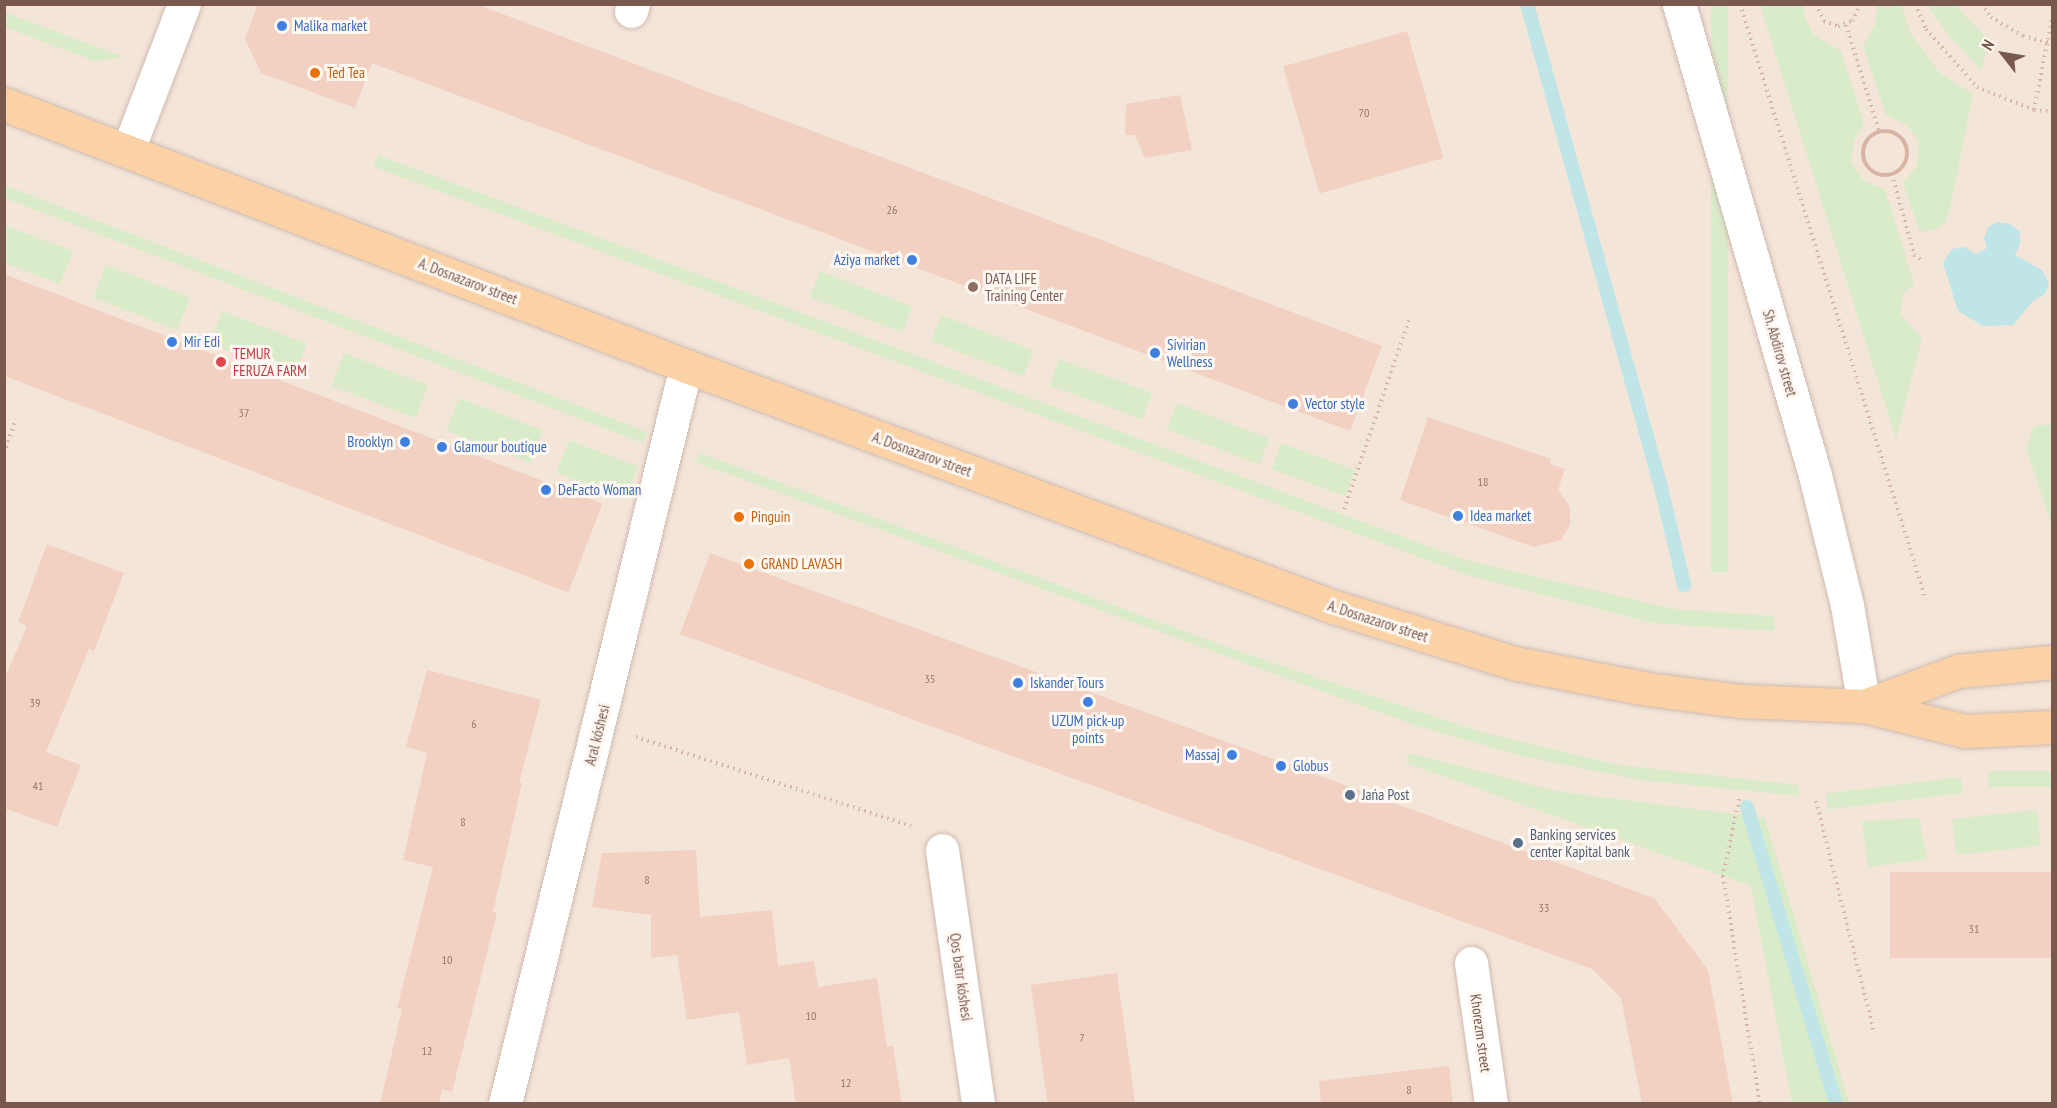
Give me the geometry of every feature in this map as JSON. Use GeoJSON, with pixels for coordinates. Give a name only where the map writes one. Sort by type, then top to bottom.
{"type":"FeatureCollection","features":[{"type":"Feature","properties":{"kind":"main road","name":"A. Dosnazarov street"},"geometry":{"type":"LineString","coordinates":[[4,104],[686,366],[1334,607],[1514,663],[1648,689],[1740,701],[1864,706],[1965,731],[2052,727]]}},
{"type":"Feature","properties":{"kind":"main road","name":"A. Dosnazarov street"},"geometry":{"type":"LineString","coordinates":[[1864,706],[1958,671],[2052,662]]}},
{"type":"Feature","properties":{"kind":"street"},"geometry":{"type":"LineString","coordinates":[[128,150],[184,4]]}},
{"type":"Feature","properties":{"kind":"street","name":"Sh. Abdirov street"},"geometry":{"type":"LineString","coordinates":[[1679,4],[1815,475],[1847,605],[1864,706]]}},
{"type":"Feature","properties":{"kind":"street","name":"Aral kóshesi"},"geometry":{"type":"LineString","coordinates":[[505,1104],[686,366]]}},
{"type":"Feature","properties":{"kind":"street","name":"Qos batır kóshesi"},"geometry":{"type":"LineString","coordinates":[[942,850],[978,1104]]}},
{"type":"Feature","properties":{"kind":"street","name":"Khorezm street"},"geometry":{"type":"LineString","coordinates":[[1472,963],[1491,1104]]}},
{"type":"Feature","properties":{"kind":"path"},"geometry":{"type":"LineString","coordinates":[[1740,4],[1926,600]]}},
{"type":"Feature","properties":{"kind":"path"},"geometry":{"type":"LineString","coordinates":[[1816,4],[1824,21],[1846,25],[1857,16],[1861,4]]}},
{"type":"Feature","properties":{"kind":"path"},"geometry":{"type":"LineString","coordinates":[[1915,4],[1926,29],[1977,87],[2034,110],[2052,112]]}},
{"type":"Feature","properties":{"kind":"path"},"geometry":{"type":"LineString","coordinates":[[1981,4],[1991,17],[2023,36],[2050,43]]}},
{"type":"Feature","properties":{"kind":"path"},"geometry":{"type":"LineString","coordinates":[[2034,110],[2050,43],[2052,18]]}},
{"type":"Feature","properties":{"kind":"path"},"geometry":{"type":"LineString","coordinates":[[1846,25],[1879,131]]}},
{"type":"Feature","properties":{"kind":"path"},"geometry":{"type":"LineString","coordinates":[[1879,131],[1897,134],[1906,145],[1904,165],[1892,174],[1870,170],[1863,157],[1865,142],[1879,131]]}},
{"type":"Feature","properties":{"kind":"path"},"geometry":{"type":"LineString","coordinates":[[1892,174],[1914,255],[1923,261]]}},
{"type":"Feature","properties":{"kind":"path"},"geometry":{"type":"LineString","coordinates":[[1344,509],[1410,317]]}},
{"type":"Feature","properties":{"kind":"path"},"geometry":{"type":"LineString","coordinates":[[4,453],[16,419]]}},
{"type":"Feature","properties":{"kind":"path"},"geometry":{"type":"LineString","coordinates":[[599,726],[915,827],[942,850]]}},
{"type":"Feature","properties":{"kind":"path"},"geometry":{"type":"LineString","coordinates":[[1739,799],[1722,876],[1760,1104]]}},
{"type":"Feature","properties":{"kind":"path"},"geometry":{"type":"LineString","coordinates":[[1816,801],[1874,1032]]}},
{"type":"Feature","properties":{"kind":"shaded area"},"geometry":{"type":"Polygon","coordinates":[[[5,5],[2052,5],[2052,1104],[5,1104],[5,5]]]}},
{"type":"Feature","properties":{"kind":"green space"},"geometry":{"type":"Polygon","coordinates":[[[1711,5],[1728,5],[1728,572],[1711,572],[1711,5]]]}},
{"type":"Feature","properties":{"kind":"green space"},"geometry":{"type":"Polygon","coordinates":[[[1760,5],[1804,5],[1804,16],[1814,35],[1841,51],[1864,124],[1854,140],[1851,162],[1864,181],[1885,189],[1914,284],[1903,294],[1900,314],[1922,338],[1896,439],[1760,5]]]}},
{"type":"Feature","properties":{"kind":"green space"},"geometry":{"type":"Polygon","coordinates":[[[1877,5],[1901,5],[1911,34],[1939,72],[1973,94],[1950,209],[1944,224],[1934,230],[1920,232],[1903,183],[1917,166],[1919,142],[1907,125],[1886,115],[1863,46],[1875,24],[1877,5]]]}},
{"type":"Feature","properties":{"kind":"green space"},"geometry":{"type":"Polygon","coordinates":[[[1927,5],[1956,5],[1987,39],[1982,71],[1948,35],[1927,5]]]}},
{"type":"Feature","properties":{"kind":"green space"},"geometry":{"type":"Polygon","coordinates":[[[5,12],[123,57],[94,61],[5,27],[5,12]]]}},
{"type":"Feature","properties":{"kind":"green space"},"geometry":{"type":"Polygon","coordinates":[[[378,155],[1465,560],[1675,609],[1773,616],[1775,631],[1652,623],[1467,575],[374,167],[378,155]]]}},
{"type":"Feature","properties":{"kind":"green space"},"geometry":{"type":"Polygon","coordinates":[[[4,185],[647,432],[643,443],[4,198],[4,185]]]}},
{"type":"Feature","properties":{"kind":"green space"},"geometry":{"type":"Polygon","coordinates":[[[4,225],[73,251],[60,284],[5,263],[4,225]]]}},
{"type":"Feature","properties":{"kind":"green space"},"geometry":{"type":"Polygon","coordinates":[[[106,265],[190,297],[177,330],[93,298],[106,265]]]}},
{"type":"Feature","properties":{"kind":"green space"},"geometry":{"type":"Polygon","coordinates":[[[820,271],[912,306],[902,333],[810,297],[820,271]]]}},
{"type":"Feature","properties":{"kind":"green space"},"geometry":{"type":"Polygon","coordinates":[[[222,311],[307,344],[294,376],[209,344],[222,311]]]}},
{"type":"Feature","properties":{"kind":"green space"},"geometry":{"type":"Polygon","coordinates":[[[941,315],[1033,350],[1023,377],[931,341],[941,315]]]}},
{"type":"Feature","properties":{"kind":"green space"},"geometry":{"type":"Polygon","coordinates":[[[344,353],[428,385],[415,418],[331,386],[344,353]]]}},
{"type":"Feature","properties":{"kind":"green space"},"geometry":{"type":"Polygon","coordinates":[[[1059,359],[1152,393],[1142,419],[1049,385],[1059,359]]]}},
{"type":"Feature","properties":{"kind":"green space"},"geometry":{"type":"Polygon","coordinates":[[[459,398],[543,430],[530,463],[446,431],[459,398]]]}},
{"type":"Feature","properties":{"kind":"green space"},"geometry":{"type":"Polygon","coordinates":[[[1177,403],[1269,438],[1259,465],[1167,429],[1177,403]]]}},
{"type":"Feature","properties":{"kind":"green space"},"geometry":{"type":"Polygon","coordinates":[[[2052,424],[2052,526],[2026,448],[2034,426],[2052,424]]]}},
{"type":"Feature","properties":{"kind":"green space"},"geometry":{"type":"Polygon","coordinates":[[[569,440],[638,467],[626,499],[556,473],[569,440]]]}},
{"type":"Feature","properties":{"kind":"green space"},"geometry":{"type":"Polygon","coordinates":[[[1281,443],[1355,470],[1346,496],[1271,469],[1281,443]]]}},
{"type":"Feature","properties":{"kind":"green space"},"geometry":{"type":"Polygon","coordinates":[[[700,453],[1241,652],[1481,732],[1620,765],[1799,785],[1799,796],[1641,780],[1526,757],[1417,726],[695,462],[700,453]]]}},
{"type":"Feature","properties":{"kind":"green space"},"geometry":{"type":"Polygon","coordinates":[[[1410,753],[1556,791],[1765,818],[1849,1103],[1792,1103],[1751,886],[1406,763],[1410,753]]]}},
{"type":"Feature","properties":{"kind":"green space"},"geometry":{"type":"Polygon","coordinates":[[[1988,771],[2052,771],[2052,787],[1988,787],[1988,771]]]}},
{"type":"Feature","properties":{"kind":"green space"},"geometry":{"type":"Polygon","coordinates":[[[1961,777],[1963,793],[1828,809],[1826,794],[1961,777]]]}},
{"type":"Feature","properties":{"kind":"green space"},"geometry":{"type":"Polygon","coordinates":[[[2037,810],[2041,846],[1956,855],[1952,819],[2037,810]]]}},
{"type":"Feature","properties":{"kind":"green space"},"geometry":{"type":"Polygon","coordinates":[[[1919,818],[1927,859],[1868,867],[1862,821],[1919,818]]]}},
{"type":"Feature","properties":{"kind":"water"},"geometry":{"type":"Polygon","coordinates":[[[1997,222],[2010,224],[2020,231],[2020,244],[2015,255],[2042,270],[2049,283],[2045,294],[2033,301],[2013,325],[1983,326],[1958,311],[1943,263],[1952,249],[1964,247],[1976,254],[1987,248],[1984,238],[1988,227],[1997,222]]]}},
{"type":"Feature","properties":{"kind":"building"},"geometry":{"type":"Polygon","coordinates":[[[258,4],[476,4],[1382,346],[1350,431],[372,63],[355,108],[261,73],[245,39],[258,4]]]}},
{"type":"Feature","properties":{"kind":"building"},"geometry":{"type":"Polygon","coordinates":[[[1407,31],[1443,158],[1319,193],[1283,67],[1407,31]]]}},
{"type":"Feature","properties":{"kind":"building"},"geometry":{"type":"Polygon","coordinates":[[[1180,95],[1192,150],[1145,158],[1135,135],[1125,135],[1126,104],[1180,95]]]}},
{"type":"Feature","properties":{"kind":"building"},"geometry":{"type":"Polygon","coordinates":[[[4,274],[602,504],[568,592],[4,376],[4,274]]]}},
{"type":"Feature","properties":{"kind":"building"},"geometry":{"type":"Polygon","coordinates":[[[1428,417],[1551,459],[1550,464],[1565,469],[1558,490],[1570,507],[1570,525],[1561,540],[1534,547],[1400,500],[1428,417]]]}},
{"type":"Feature","properties":{"kind":"building"},"geometry":{"type":"Polygon","coordinates":[[[47,544],[124,573],[94,651],[89,649],[46,752],[81,765],[57,827],[4,808],[4,680],[27,626],[18,622],[47,544]]]}},
{"type":"Feature","properties":{"kind":"building"},"geometry":{"type":"Polygon","coordinates":[[[710,553],[1654,898],[1708,970],[1733,1104],[1642,1104],[1621,998],[1592,969],[680,634],[710,553]]]}},
{"type":"Feature","properties":{"kind":"building"},"geometry":{"type":"Polygon","coordinates":[[[427,670],[541,700],[519,782],[522,783],[493,912],[497,913],[452,1092],[442,1089],[439,1104],[380,1104],[402,1009],[397,1008],[433,867],[403,860],[427,753],[406,747],[427,670]]]}},
{"type":"Feature","properties":{"kind":"building"},"geometry":{"type":"Polygon","coordinates":[[[696,850],[700,917],[772,910],[778,966],[814,961],[818,987],[877,978],[887,1047],[893,1046],[902,1104],[796,1104],[789,1058],[747,1065],[739,1012],[687,1020],[677,955],[651,958],[651,915],[592,907],[602,853],[696,850]]]}},
{"type":"Feature","properties":{"kind":"building"},"geometry":{"type":"Polygon","coordinates":[[[1890,872],[2052,872],[2052,958],[1890,958],[1890,872]]]}},
{"type":"Feature","properties":{"kind":"building"},"geometry":{"type":"Polygon","coordinates":[[[1117,973],[1135,1104],[1048,1104],[1031,985],[1117,973]]]}},
{"type":"Feature","properties":{"kind":"building"},"geometry":{"type":"Polygon","coordinates":[[[1449,1066],[1453,1104],[1321,1104],[1319,1081],[1449,1066]]]}},
{"type":"Feature","properties":{"kind":"waterway"},"geometry":{"type":"LineString","coordinates":[[1527,4],[1659,479],[1684,585]]}},
{"type":"Feature","properties":{"kind":"waterway"},"geometry":{"type":"LineString","coordinates":[[1747,807],[1836,1104]]}},
{"type":"Feature","properties":{"kind":"place","name":"Malika market"},"geometry":{"type":"Point","coordinates":[282,26]}},
{"type":"Feature","properties":{"kind":"place","name":"Ted Tea"},"geometry":{"type":"Point","coordinates":[315,73]}},
{"type":"Feature","properties":{"kind":"place","name":"Aziya market"},"geometry":{"type":"Point","coordinates":[912,260]}},
{"type":"Feature","properties":{"kind":"place","name":"DATA LIFE Training Center"},"geometry":{"type":"Point","coordinates":[973,287]}},
{"type":"Feature","properties":{"kind":"place","name":"Mir Edi"},"geometry":{"type":"Point","coordinates":[172,342]}},
{"type":"Feature","properties":{"kind":"place","name":"Sivirian Wellness"},"geometry":{"type":"Point","coordinates":[1155,353]}},
{"type":"Feature","properties":{"kind":"place","name":"TEMUR FERUZA FARM"},"geometry":{"type":"Point","coordinates":[221,362]}},
{"type":"Feature","properties":{"kind":"place","name":"Vector style"},"geometry":{"type":"Point","coordinates":[1293,404]}},
{"type":"Feature","properties":{"kind":"place","name":"Brooklyn"},"geometry":{"type":"Point","coordinates":[405,442]}},
{"type":"Feature","properties":{"kind":"place","name":"Glamour boutique"},"geometry":{"type":"Point","coordinates":[442,447]}},
{"type":"Feature","properties":{"kind":"place","name":"DeFacto Woman"},"geometry":{"type":"Point","coordinates":[546,490]}},
{"type":"Feature","properties":{"kind":"place","name":"Idea market"},"geometry":{"type":"Point","coordinates":[1458,516]}},
{"type":"Feature","properties":{"kind":"place","name":"Pinguin"},"geometry":{"type":"Point","coordinates":[739,517]}},
{"type":"Feature","properties":{"kind":"place","name":"GRAND LAVASH"},"geometry":{"type":"Point","coordinates":[749,564]}},
{"type":"Feature","properties":{"kind":"place","name":"Iskander Tours"},"geometry":{"type":"Point","coordinates":[1018,683]}},
{"type":"Feature","properties":{"kind":"place","name":"UZUM pick-up points"},"geometry":{"type":"Point","coordinates":[1088,702]}},
{"type":"Feature","properties":{"kind":"place","name":"Massaj"},"geometry":{"type":"Point","coordinates":[1232,755]}},
{"type":"Feature","properties":{"kind":"place","name":"Globus"},"geometry":{"type":"Point","coordinates":[1281,766]}},
{"type":"Feature","properties":{"kind":"place","name":"Jańa Post"},"geometry":{"type":"Point","coordinates":[1350,795]}},
{"type":"Feature","properties":{"kind":"place","name":"Banking services center Kapital bank"},"geometry":{"type":"Point","coordinates":[1518,843]}}]}
